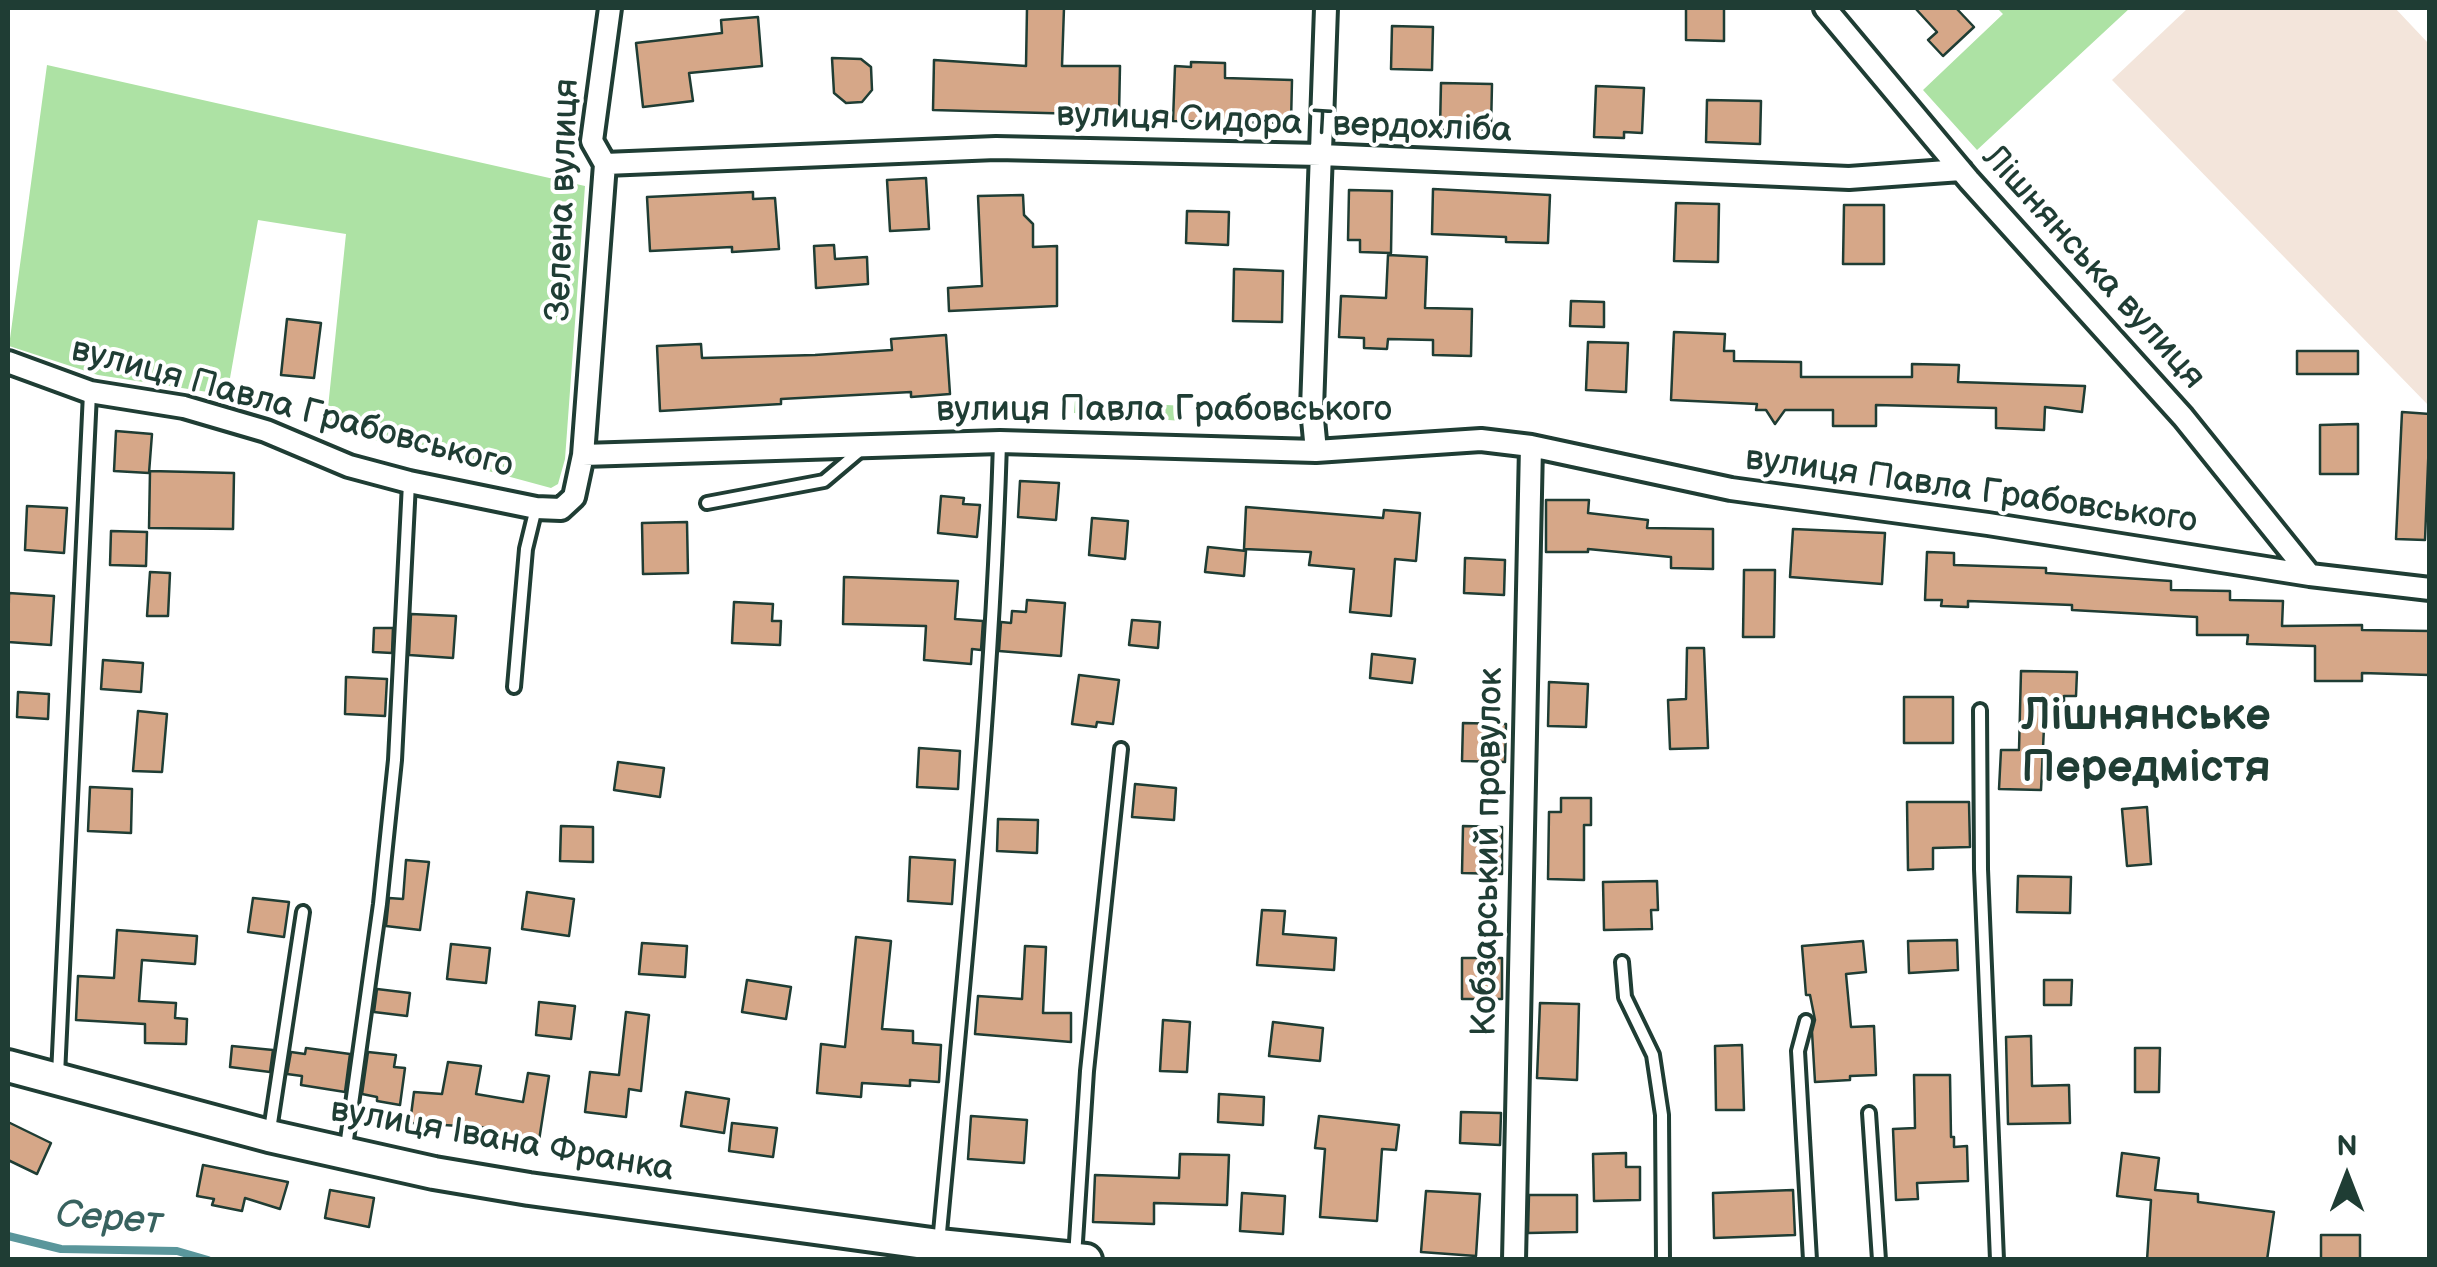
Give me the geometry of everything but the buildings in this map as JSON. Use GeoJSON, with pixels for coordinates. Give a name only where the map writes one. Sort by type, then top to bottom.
{"type":"FeatureCollection","features":[{"type":"Feature","properties":{"kind":"main road","name":"вулиця Івана Франка"},"geometry":{"type":"LineString","coordinates":[[8,1066],[345,1154],[529,1189],[939,1245],[1086,1260]]}},
{"type":"Feature","properties":{"kind":"street","name":"Зелена вулиця"},"geometry":{"type":"LineString","coordinates":[[583,455],[605,164],[592,141],[610,8]]}},
{"type":"Feature","properties":{"kind":"street"},"geometry":{"type":"LineString","coordinates":[[1316,451],[1312,409],[1326,8]]}},
{"type":"Feature","properties":{"kind":"street","name":"Лішнянська вулиця"},"geometry":{"type":"LineString","coordinates":[[1832,10],[1960,170],[2183,417],[2310,575]]}},
{"type":"Feature","properties":{"kind":"street","name":"вулиця Сидора Твердохліба"},"geometry":{"type":"LineString","coordinates":[[605,164],[996,148],[1321,155],[1849,178],[1960,170]]}},
{"type":"Feature","properties":{"kind":"street","name":"вулиця Павла Грабовського"},"geometry":{"type":"LineString","coordinates":[[8,362],[90,392],[184,407],[266,431],[349,466],[536,508],[561,510],[574,498],[583,455],[1000,442],[1316,451],[1482,440],[1531,446],[1731,488],[2310,575],[2430,589]]}},
{"type":"Feature","properties":{"kind":"street","name":"Кобзарський провулок"},"geometry":{"type":"LineString","coordinates":[[1514,1260],[1531,446]]}},
{"type":"Feature","properties":{"kind":"lane"},"geometry":{"type":"LineString","coordinates":[[58,1080],[90,392]]}},
{"type":"Feature","properties":{"kind":"lane"},"geometry":{"type":"LineString","coordinates":[[939,1245],[982,759],[995,584],[1000,442]]}},
{"type":"Feature","properties":{"kind":"lane"},"geometry":{"type":"LineString","coordinates":[[707,503],[824,481],[868,445]]}},
{"type":"Feature","properties":{"kind":"lane"},"geometry":{"type":"LineString","coordinates":[[345,1154],[380,904],[394,760],[409,482]]}},
{"type":"Feature","properties":{"kind":"lane"},"geometry":{"type":"LineString","coordinates":[[514,687],[526,548],[536,508]]}},
{"type":"Feature","properties":{"kind":"lane"},"geometry":{"type":"LineString","coordinates":[[1980,710],[1981,869],[1997,1260]]}},
{"type":"Feature","properties":{"kind":"lane"},"geometry":{"type":"LineString","coordinates":[[1075,1258],[1088,1071],[1121,749]]}},
{"type":"Feature","properties":{"kind":"lane"},"geometry":{"type":"LineString","coordinates":[[269,1136],[303,912]]}},
{"type":"Feature","properties":{"kind":"lane"},"geometry":{"type":"LineString","coordinates":[[1622,962],[1625,997],[1654,1055],[1662,1115],[1663,1260]]}},
{"type":"Feature","properties":{"kind":"lane"},"geometry":{"type":"LineString","coordinates":[[1806,1021],[1798,1051],[1810,1260]]}},
{"type":"Feature","properties":{"kind":"lane"},"geometry":{"type":"LineString","coordinates":[[1869,1113],[1878,1260]]}},
{"type":"Feature","properties":{"kind":"shaded area"},"geometry":{"type":"Polygon","coordinates":[[[2188,8],[2395,8],[2429,44],[2429,406],[2112,80],[2188,8]]]}},
{"type":"Feature","properties":{"kind":"green space"},"geometry":{"type":"Polygon","coordinates":[[[1997,8],[2130,8],[1977,150],[1923,90],[2003,14],[1997,8]]]}},
{"type":"Feature","properties":{"kind":"green space"},"geometry":{"type":"Polygon","coordinates":[[[47,65],[585,186],[565,459],[558,484],[551,488],[326,427],[346,234],[258,220],[227,395],[98,375],[9,346],[47,65]]]}},
{"type":"Feature","properties":{"kind":"green space"},"geometry":{"type":"Polygon","coordinates":[[[1075,399],[1183,406],[1182,421],[1074,413],[1075,399]]]}},
{"type":"Feature","properties":{"kind":"waterway","name":"Серет"},"geometry":{"type":"LineString","coordinates":[[8,1236],[61,1249],[177,1251],[208,1260]]}},
{"type":"Feature","properties":{"kind":"district","name":"Лішнянське Передмістя"},"geometry":{"type":"Point","coordinates":[2146,744]}}]}
